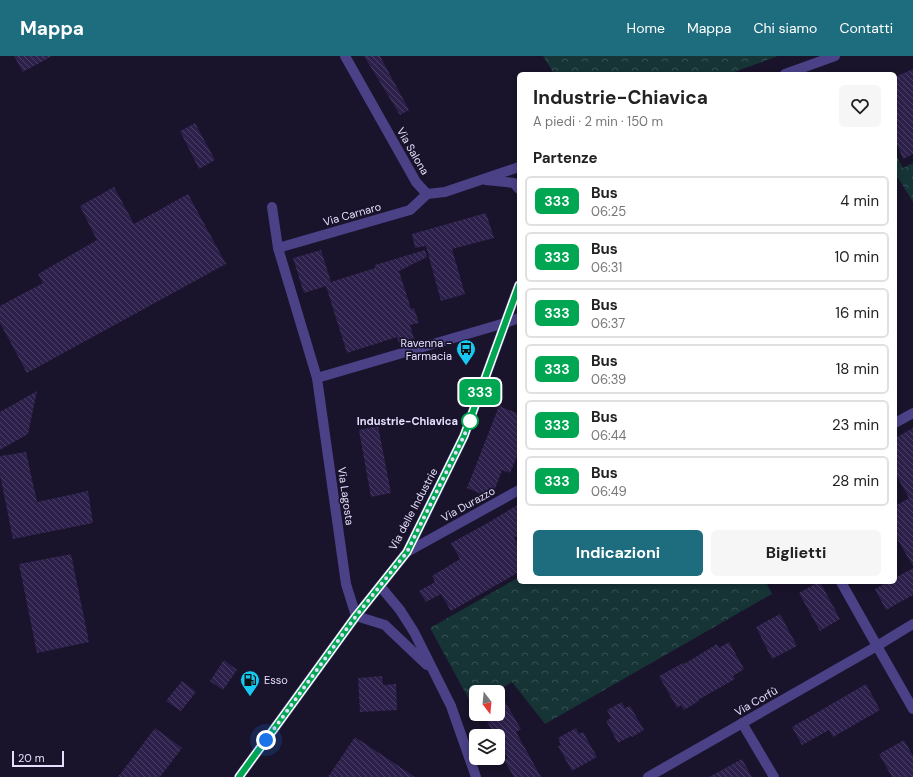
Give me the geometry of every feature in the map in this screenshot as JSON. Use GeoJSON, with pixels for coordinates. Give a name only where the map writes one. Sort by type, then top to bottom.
{"type":"FeatureCollection","features":[{"type":"Feature","properties":{"kind":"street","name":"Via Salona"},"geometry":{"type":"LineString","coordinates":[[345,56],[416,182],[427,194]]}},
{"type":"Feature","properties":{"kind":"street"},"geometry":{"type":"LineString","coordinates":[[790,72],[834,56]]}},
{"type":"Feature","properties":{"kind":"street"},"geometry":{"type":"LineString","coordinates":[[427,194],[445,192],[517,168]]}},
{"type":"Feature","properties":{"kind":"street"},"geometry":{"type":"LineString","coordinates":[[482,180],[514,183],[517,187]]}},
{"type":"Feature","properties":{"kind":"street","name":"Via Carnaro"},"geometry":{"type":"LineString","coordinates":[[278,248],[410,210],[427,194]]}},
{"type":"Feature","properties":{"kind":"street","name":"Via Lagosta"},"geometry":{"type":"LineString","coordinates":[[272,207],[278,248],[317,378],[346,584],[356,616]]}},
{"type":"Feature","properties":{"kind":"street","name":"Via delle Industrie"},"geometry":{"type":"LineString","coordinates":[[239,777],[356,616],[407,552],[464,436],[517,290]]}},
{"type":"Feature","properties":{"kind":"street"},"geometry":{"type":"LineString","coordinates":[[317,378],[517,319]]}},
{"type":"Feature","properties":{"kind":"street"},"geometry":{"type":"LineString","coordinates":[[897,422],[913,413]]}},
{"type":"Feature","properties":{"kind":"street","name":"Via Durazzo"},"geometry":{"type":"LineString","coordinates":[[407,552],[517,491]]}},
{"type":"Feature","properties":{"kind":"street"},"geometry":{"type":"LineString","coordinates":[[842,584],[913,709]]}},
{"type":"Feature","properties":{"kind":"street"},"geometry":{"type":"LineString","coordinates":[[380,586],[400,610],[414,632],[451,706],[476,777]]}},
{"type":"Feature","properties":{"kind":"street"},"geometry":{"type":"LineString","coordinates":[[356,616],[390,629],[432,669]]}},
{"type":"Feature","properties":{"kind":"street","name":"Via Corfù"},"geometry":{"type":"LineString","coordinates":[[648,777],[913,624]]}},
{"type":"Feature","properties":{"kind":"street"},"geometry":{"type":"LineString","coordinates":[[742,723],[774,777]]}},
{"type":"Feature","properties":{"kind":"green space"},"geometry":{"type":"Polygon","coordinates":[[[543,56],[778,56],[734,72],[553,72],[543,56]]]}},
{"type":"Feature","properties":{"kind":"green space"},"geometry":{"type":"Polygon","coordinates":[[[897,157],[903,168],[913,163],[913,202],[897,176],[897,157]]]}},
{"type":"Feature","properties":{"kind":"green space"},"geometry":{"type":"Polygon","coordinates":[[[517,578],[517,584],[767,584],[772,594],[545,724],[512,682],[505,686],[505,685],[469,685],[469,700],[430,628],[517,578]]]}},
{"type":"Feature","properties":{"kind":"building"},"geometry":{"type":"Polygon","coordinates":[[[14,56],[52,56],[23,72],[14,56]]]}},
{"type":"Feature","properties":{"kind":"building"},"geometry":{"type":"Polygon","coordinates":[[[364,56],[380,56],[409,110],[400,115],[364,56]]]}},
{"type":"Feature","properties":{"kind":"building"},"geometry":{"type":"Polygon","coordinates":[[[913,69],[913,154],[903,159],[897,144],[897,76],[913,69]]]}},
{"type":"Feature","properties":{"kind":"building"},"geometry":{"type":"Polygon","coordinates":[[[195,123],[215,160],[199,169],[180,131],[195,123]]]}},
{"type":"Feature","properties":{"kind":"building"},"geometry":{"type":"Polygon","coordinates":[[[114,187],[134,224],[188,194],[226,264],[27,373],[0,323],[0,306],[43,283],[38,274],[97,240],[80,206],[114,187]]]}},
{"type":"Feature","properties":{"kind":"building"},"geometry":{"type":"Polygon","coordinates":[[[486,213],[494,238],[452,249],[465,294],[441,301],[426,246],[415,248],[412,234],[486,213]]]}},
{"type":"Feature","properties":{"kind":"building"},"geometry":{"type":"Polygon","coordinates":[[[321,250],[331,282],[375,268],[375,265],[425,250],[427,257],[399,271],[411,309],[414,308],[419,323],[410,325],[414,339],[399,343],[397,337],[347,353],[326,286],[304,293],[293,258],[321,250]]]}},
{"type":"Feature","properties":{"kind":"building"},"geometry":{"type":"Polygon","coordinates":[[[37,391],[28,434],[0,450],[0,412],[37,391]]]}},
{"type":"Feature","properties":{"kind":"building"},"geometry":{"type":"Polygon","coordinates":[[[499,406],[517,413],[517,457],[510,473],[502,470],[491,498],[467,488],[499,406]]]}},
{"type":"Feature","properties":{"kind":"building"},"geometry":{"type":"Polygon","coordinates":[[[378,426],[391,493],[371,497],[359,430],[378,426]]]}},
{"type":"Feature","properties":{"kind":"building"},"geometry":{"type":"Polygon","coordinates":[[[913,428],[913,566],[897,538],[897,505],[909,498],[897,477],[897,437],[913,428]]]}},
{"type":"Feature","properties":{"kind":"building"},"geometry":{"type":"Polygon","coordinates":[[[26,452],[37,502],[88,491],[93,523],[13,539],[0,475],[0,456],[26,452]]]}},
{"type":"Feature","properties":{"kind":"building"},"geometry":{"type":"Polygon","coordinates":[[[517,505],[517,536],[514,538],[517,543],[517,573],[451,611],[441,594],[426,602],[419,591],[435,582],[432,576],[460,559],[451,543],[517,505]]]}},
{"type":"Feature","properties":{"kind":"building"},"geometry":{"type":"Polygon","coordinates":[[[71,554],[89,642],[37,653],[19,564],[71,554]]]}},
{"type":"Feature","properties":{"kind":"building"},"geometry":{"type":"Polygon","coordinates":[[[913,568],[913,595],[886,610],[875,589],[884,584],[897,584],[897,577],[913,568]]]}},
{"type":"Feature","properties":{"kind":"building"},"geometry":{"type":"Polygon","coordinates":[[[815,584],[821,584],[840,619],[820,631],[799,593],[815,584]]]}},
{"type":"Feature","properties":{"kind":"building"},"geometry":{"type":"Polygon","coordinates":[[[780,614],[797,646],[772,659],[756,627],[780,614]]]}},
{"type":"Feature","properties":{"kind":"building"},"geometry":{"type":"Polygon","coordinates":[[[729,642],[744,669],[733,676],[735,679],[698,700],[699,701],[684,710],[681,705],[677,708],[659,676],[683,663],[684,664],[717,644],[719,648],[729,642]]]}},
{"type":"Feature","properties":{"kind":"building"},"geometry":{"type":"Polygon","coordinates":[[[224,660],[237,670],[223,690],[210,681],[224,660]]]}},
{"type":"Feature","properties":{"kind":"building"},"geometry":{"type":"Polygon","coordinates":[[[382,676],[383,685],[396,684],[397,710],[360,712],[358,678],[382,676]]]}},
{"type":"Feature","properties":{"kind":"building"},"geometry":{"type":"Polygon","coordinates":[[[182,681],[196,692],[181,711],[166,701],[182,681]]]}},
{"type":"Feature","properties":{"kind":"building"},"geometry":{"type":"Polygon","coordinates":[[[866,684],[880,710],[833,737],[829,730],[802,745],[792,727],[866,684]]]}},
{"type":"Feature","properties":{"kind":"building"},"geometry":{"type":"Polygon","coordinates":[[[505,702],[521,729],[516,732],[541,777],[514,777],[505,762],[505,760],[508,758],[505,753],[505,729],[492,729],[487,722],[505,721],[505,702]]]}},
{"type":"Feature","properties":{"kind":"building"},"geometry":{"type":"Polygon","coordinates":[[[622,702],[625,708],[630,706],[644,730],[618,743],[606,721],[611,718],[607,710],[622,702]]]}},
{"type":"Feature","properties":{"kind":"building"},"geometry":{"type":"Polygon","coordinates":[[[155,728],[182,748],[160,777],[118,777],[155,728]]]}},
{"type":"Feature","properties":{"kind":"building"},"geometry":{"type":"Polygon","coordinates":[[[576,728],[579,734],[583,732],[597,757],[572,771],[558,746],[561,745],[558,738],[576,728]]]}},
{"type":"Feature","properties":{"kind":"building"},"geometry":{"type":"Polygon","coordinates":[[[355,737],[415,777],[328,777],[355,737]]]}},
{"type":"Feature","properties":{"kind":"building"},"geometry":{"type":"Polygon","coordinates":[[[904,740],[913,756],[913,777],[892,777],[879,754],[904,740]]]}},
{"type":"Feature","properties":{"kind":"building"},"geometry":{"type":"Polygon","coordinates":[[[742,759],[752,777],[709,777],[742,759]]]}},
{"type":"Feature","properties":{"kind":"bus line","name":"333"},"geometry":{"type":"LineString","coordinates":[[239,777],[356,616],[407,552],[464,436],[517,290]]}},
{"type":"Feature","properties":{"kind":"place","name":"Ravenna - Farmacia"},"geometry":{"type":"Point","coordinates":[466,366]}},
{"type":"Feature","properties":{"kind":"place","name":"Industrie-Chiavica"},"geometry":{"type":"Point","coordinates":[470,421]}},
{"type":"Feature","properties":{"kind":"place","name":"Esso"},"geometry":{"type":"Point","coordinates":[250,697]}},
{"type":"Feature","properties":{"kind":"route"},"geometry":{"type":"LineString","coordinates":[[266,740],[356,616],[407,552],[470,421]]}}]}
